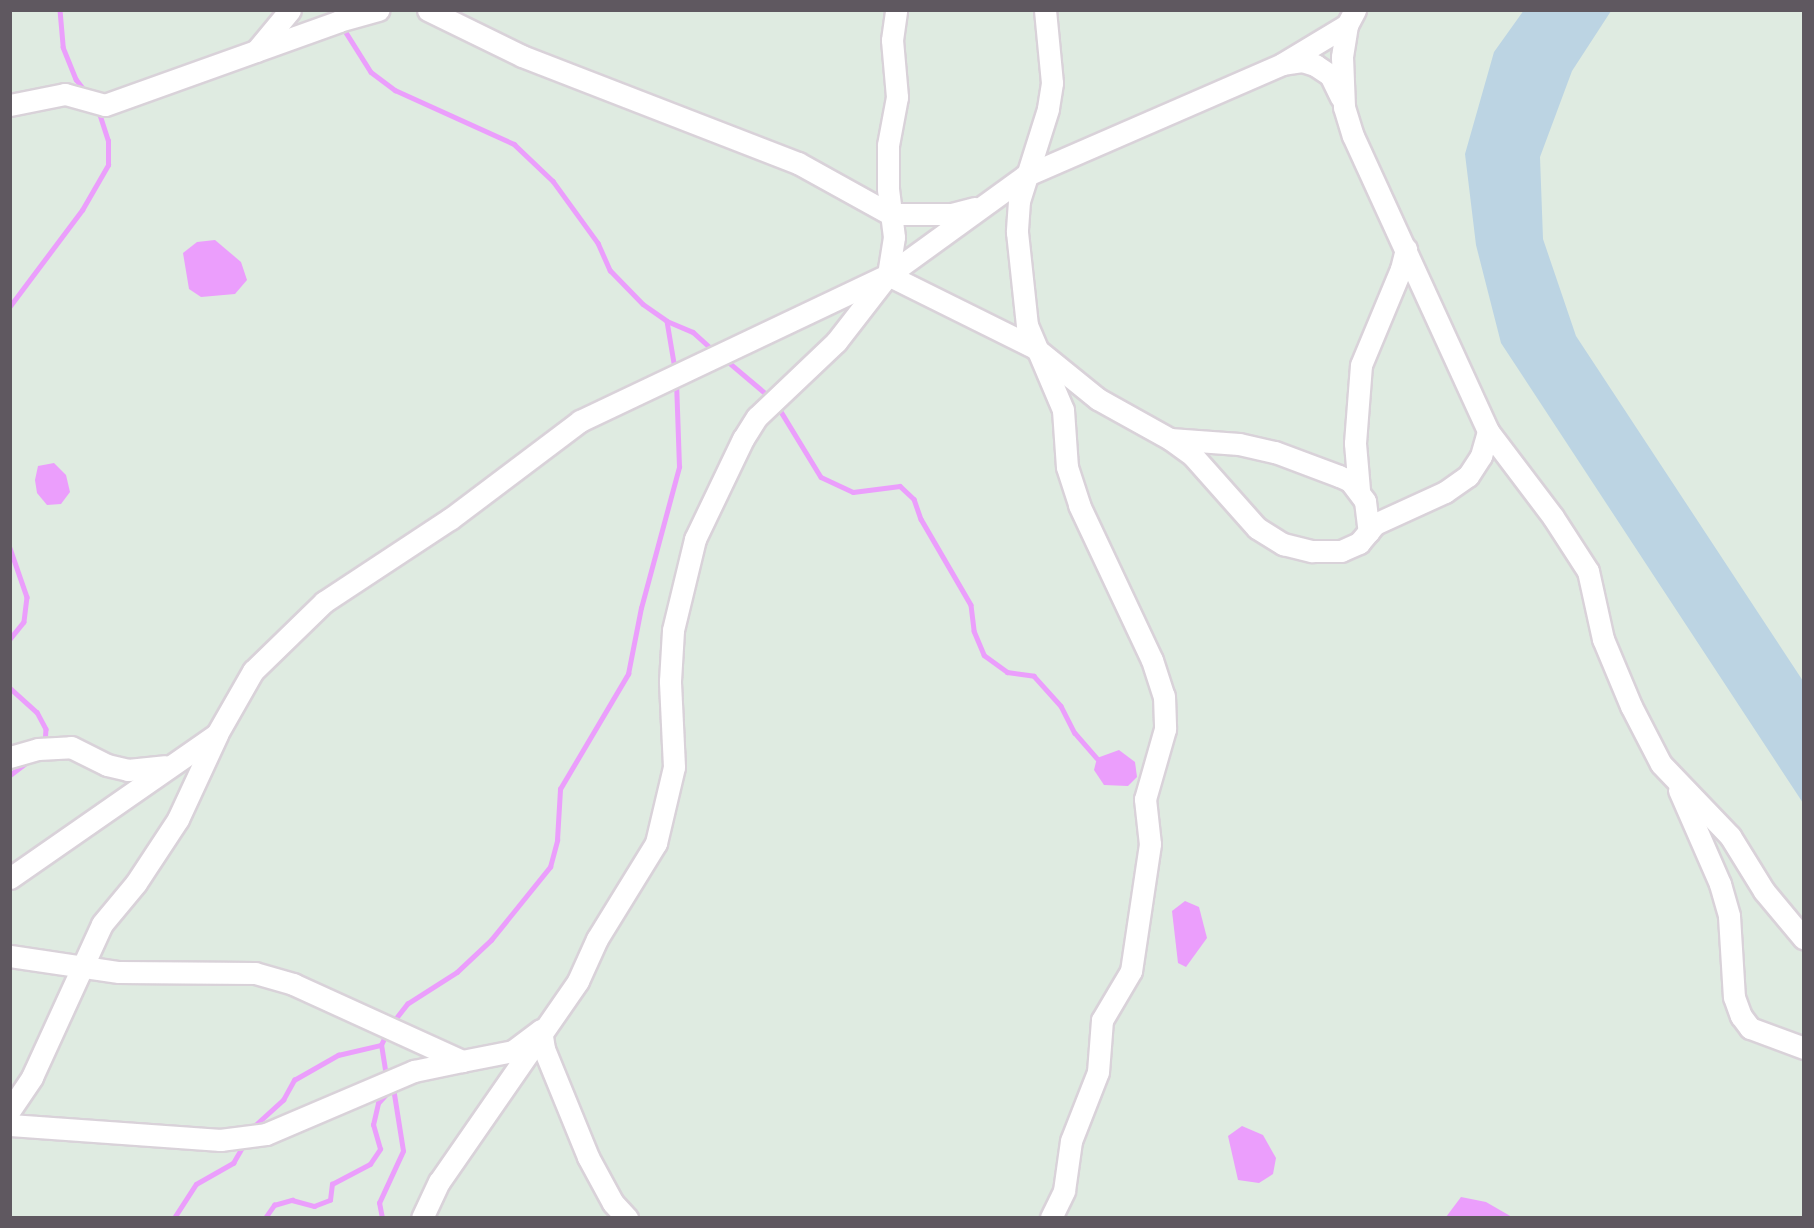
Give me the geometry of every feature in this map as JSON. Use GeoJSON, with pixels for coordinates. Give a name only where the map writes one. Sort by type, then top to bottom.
{"type":"FeatureCollection","features":[{"type":"Feature","properties":{"kind":"street"},"geometry":{"type":"LineString","coordinates":[[255,53],[290,10]]}},
{"type":"Feature","properties":{"kind":"street"},"geometry":{"type":"LineString","coordinates":[[10,105],[65,94],[105,105],[378,10]]}},
{"type":"Feature","properties":{"kind":"street"},"geometry":{"type":"LineString","coordinates":[[428,10],[522,56],[798,163],[891,214],[952,214],[986,205]]}},
{"type":"Feature","properties":{"kind":"street"},"geometry":{"type":"LineString","coordinates":[[422,1218],[439,1182],[541,1030],[578,981],[597,939],[656,843],[674,767],[670,681],[673,630],[695,539],[757,417],[836,342],[888,275],[894,237],[888,145],[897,97],[892,40],[897,10]]}},
{"type":"Feature","properties":{"kind":"street"},"geometry":{"type":"LineString","coordinates":[[1045,10],[1052,83],[1048,109],[1026,176],[1017,232],[1028,325],[1035,348],[1063,410],[1067,467],[1079,505],[1152,660],[1164,696],[1166,729],[1145,799],[1150,844],[1131,971],[1102,1020],[1098,1072],[1071,1141],[1065,1191],[1051,1218]]}},
{"type":"Feature","properties":{"kind":"street"},"geometry":{"type":"LineString","coordinates":[[10,1110],[32,1077],[102,924],[136,883],[178,819],[217,734],[254,671],[324,603],[450,519],[580,421],[888,275],[1026,176],[1282,64],[1351,18]]}},
{"type":"Feature","properties":{"kind":"street"},"geometry":{"type":"LineString","coordinates":[[1344,107],[1342,57],[1351,18]]}},
{"type":"Feature","properties":{"kind":"street"},"geometry":{"type":"LineString","coordinates":[[1282,64],[1302,61],[1330,75],[1358,147],[1488,431],[1559,526],[1588,571],[1603,639],[1631,706],[1661,764],[1675,782],[1730,836],[1764,891],[1803,939]]}},
{"type":"Feature","properties":{"kind":"street"},"geometry":{"type":"LineString","coordinates":[[1370,532],[1370,515],[1359,490],[1355,443],[1360,365],[1401,269],[1406,249]]}},
{"type":"Feature","properties":{"kind":"street"},"geometry":{"type":"LineString","coordinates":[[888,275],[1035,348],[1098,399],[1170,439],[1193,456],[1257,528],[1283,544],[1312,551],[1341,551],[1359,543],[1375,524],[1395,512],[1445,492],[1468,476],[1481,456],[1488,431]]}},
{"type":"Feature","properties":{"kind":"street"},"geometry":{"type":"LineString","coordinates":[[1170,439],[1239,444],[1275,452],[1339,476],[1359,490]]}},
{"type":"Feature","properties":{"kind":"street"},"geometry":{"type":"LineString","coordinates":[[10,878],[217,734]]}},
{"type":"Feature","properties":{"kind":"street"},"geometry":{"type":"LineString","coordinates":[[10,757],[38,749],[71,747],[107,765],[128,770],[171,765]]}},
{"type":"Feature","properties":{"kind":"street"},"geometry":{"type":"LineString","coordinates":[[1675,782],[1720,884],[1729,916],[1734,997],[1741,1016],[1750,1028],[1803,1048]]}},
{"type":"Feature","properties":{"kind":"street"},"geometry":{"type":"LineString","coordinates":[[10,956],[80,968],[188,974],[255,973],[293,984],[462,1061]]}},
{"type":"Feature","properties":{"kind":"street"},"geometry":{"type":"LineString","coordinates":[[10,1125],[220,1140],[266,1134],[414,1071],[513,1052],[541,1030]]}},
{"type":"Feature","properties":{"kind":"street"},"geometry":{"type":"LineString","coordinates":[[541,1030],[544,1049],[588,1157],[613,1203],[627,1218]]}},
{"type":"Feature","properties":{"kind":"shaded area"},"geometry":{"type":"Polygon","coordinates":[[[1524,10],[1611,11],[1572,71],[1540,157],[1543,239],[1576,336],[1803,681],[1803,803],[1501,343],[1476,245],[1465,154],[1494,52],[1524,10]]]}},
{"type":"Feature","properties":{"kind":"shaded area"},"geometry":{"type":"Polygon","coordinates":[[[215,240],[241,262],[247,280],[235,294],[201,297],[189,289],[183,253],[197,242],[215,240]]]}},
{"type":"Feature","properties":{"kind":"shaded area"},"geometry":{"type":"Polygon","coordinates":[[[54,463],[66,475],[70,492],[61,504],[47,505],[37,493],[35,480],[38,466],[54,463]]]}},
{"type":"Feature","properties":{"kind":"shaded area"},"geometry":{"type":"Polygon","coordinates":[[[1119,750],[1135,762],[1137,777],[1128,786],[1104,785],[1094,770],[1097,758],[1119,750]]]}},
{"type":"Feature","properties":{"kind":"shaded area"},"geometry":{"type":"Polygon","coordinates":[[[1185,901],[1199,907],[1207,938],[1186,967],[1178,963],[1172,911],[1185,901]]]}},
{"type":"Feature","properties":{"kind":"shaded area"},"geometry":{"type":"Polygon","coordinates":[[[1242,1126],[1263,1135],[1276,1158],[1273,1174],[1259,1183],[1238,1180],[1228,1136],[1242,1126]]]}},
{"type":"Feature","properties":{"kind":"shaded area"},"geometry":{"type":"Polygon","coordinates":[[[1461,1197],[1486,1202],[1512,1217],[1446,1217],[1461,1197]]]}},
{"type":"Feature","properties":{"kind":"waterway"},"geometry":{"type":"LineString","coordinates":[[60,10],[63,47],[76,79],[85,91]]}},
{"type":"Feature","properties":{"kind":"waterway"},"geometry":{"type":"LineString","coordinates":[[342,26],[371,72],[395,90],[514,144],[553,181],[598,243],[610,270],[643,304],[667,321],[675,369]]}},
{"type":"Feature","properties":{"kind":"waterway"},"geometry":{"type":"LineString","coordinates":[[10,306],[82,210],[108,165],[108,141],[98,110]]}},
{"type":"Feature","properties":{"kind":"waterway"},"geometry":{"type":"LineString","coordinates":[[667,321],[693,332],[714,351]]}},
{"type":"Feature","properties":{"kind":"waterway"},"geometry":{"type":"LineString","coordinates":[[726,360],[770,397]]}},
{"type":"Feature","properties":{"kind":"waterway"},"geometry":{"type":"LineString","coordinates":[[393,1022],[407,1004],[457,972],[491,940],[550,867],[557,840],[560,789],[628,674],[641,608],[679,467],[676,381]]}},
{"type":"Feature","properties":{"kind":"waterway"},"geometry":{"type":"LineString","coordinates":[[777,405],[821,477],[853,492],[900,486],[914,499],[921,519],[971,605],[974,631],[984,655],[1007,672],[1034,676],[1061,706],[1075,733],[1097,758]]}},
{"type":"Feature","properties":{"kind":"waterway"},"geometry":{"type":"LineString","coordinates":[[10,548],[27,597],[24,622],[10,639]]}},
{"type":"Feature","properties":{"kind":"waterway"},"geometry":{"type":"LineString","coordinates":[[10,688],[37,712],[46,729],[45,744]]}},
{"type":"Feature","properties":{"kind":"waterway"},"geometry":{"type":"LineString","coordinates":[[10,775],[30,760]]}},
{"type":"Feature","properties":{"kind":"waterway"},"geometry":{"type":"LineString","coordinates":[[386,1076],[381,1045],[387,1032]]}},
{"type":"Feature","properties":{"kind":"waterway"},"geometry":{"type":"LineString","coordinates":[[252,1128],[283,1100],[294,1080],[338,1055],[381,1045]]}},
{"type":"Feature","properties":{"kind":"waterway"},"geometry":{"type":"LineString","coordinates":[[382,1218],[379,1203],[403,1151],[393,1088]]}},
{"type":"Feature","properties":{"kind":"waterway"},"geometry":{"type":"LineString","coordinates":[[265,1218],[274,1205],[292,1200],[314,1206],[330,1200],[332,1184],[370,1164],[380,1149],[373,1125],[378,1103],[390,1090]]}},
{"type":"Feature","properties":{"kind":"waterway"},"geometry":{"type":"LineString","coordinates":[[174,1218],[196,1184],[233,1163],[244,1144]]}}]}
